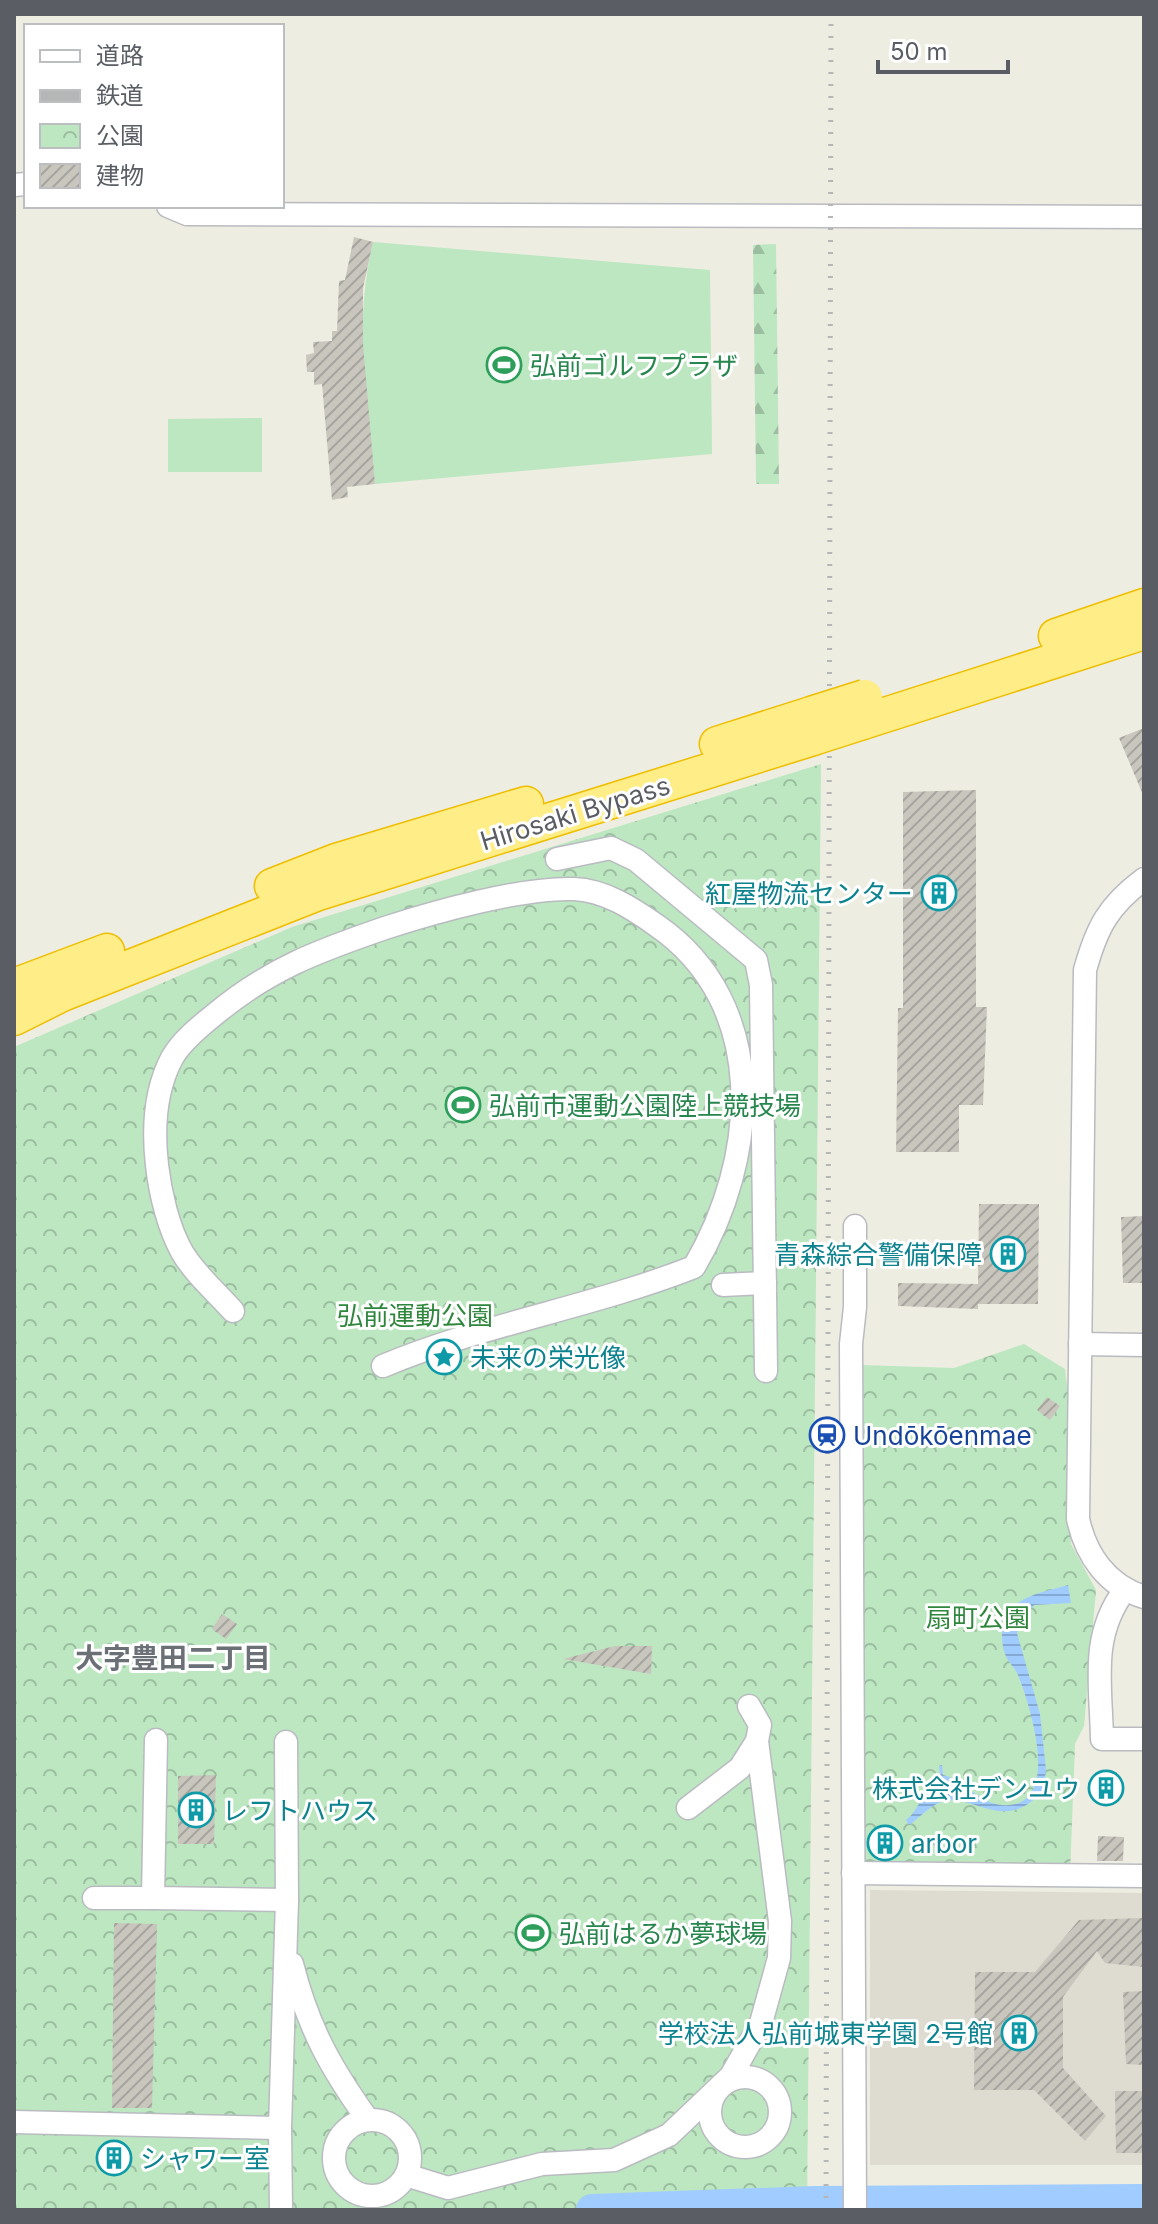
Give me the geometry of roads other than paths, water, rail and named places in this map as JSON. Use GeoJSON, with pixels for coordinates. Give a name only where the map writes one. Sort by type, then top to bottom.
{"type":"FeatureCollection","features":[{"type":"Feature","properties":{"kind":"highway","name":"Hirosaki Bypass"},"geometry":{"type":"LineString","coordinates":[[14,1018],[62,994],[318,893],[864,709],[1144,606]]}},
{"type":"Feature","properties":{"kind":"highway","name":"Hirosaki Bypass"},"geometry":{"type":"LineString","coordinates":[[864,709],[1144,632]]}},
{"type":"Feature","properties":{"kind":"highway","name":"Hirosaki Bypass"},"geometry":{"type":"LineString","coordinates":[[14,986],[336,861],[572,791],[812,726]]}},
{"type":"Feature","properties":{"kind":"street"},"geometry":{"type":"LineString","coordinates":[[173,208],[187,214],[1144,217]]}},
{"type":"Feature","properties":{"kind":"street"},"geometry":{"type":"LineString","coordinates":[[557,859],[611,848],[636,860],[756,960],[761,985],[766,1371]]}},
{"type":"Feature","properties":{"kind":"street"},"geometry":{"type":"LineString","coordinates":[[1144,879],[1120,898],[1096,931],[1085,970],[1078,1519],[1083,1542],[1101,1569],[1134,1594],[1110,1609],[1101,1633],[1102,1739],[1144,1739]]}},
{"type":"Feature","properties":{"kind":"street"},"geometry":{"type":"LineString","coordinates":[[233,1311],[182,1252],[160,1189],[154,1141],[158,1100],[172,1058],[196,1029],[235,997],[280,967],[412,919],[504,898],[574,889],[604,895],[637,911],[684,944],[704,969],[728,1017],[742,1062],[744,1119],[732,1175],[714,1233],[694,1267],[594,1301],[451,1339],[383,1366]]}},
{"type":"Feature","properties":{"kind":"street"},"geometry":{"type":"LineString","coordinates":[[684,944],[711,920]]}},
{"type":"Feature","properties":{"kind":"street"},"geometry":{"type":"LineString","coordinates":[[855,1226],[855,1307],[851,1344],[855,2201]]}},
{"type":"Feature","properties":{"kind":"street"},"geometry":{"type":"LineString","coordinates":[[723,1285],[765,1283]]}},
{"type":"Feature","properties":{"kind":"street"},"geometry":{"type":"LineString","coordinates":[[1080,1344],[1144,1345]]}},
{"type":"Feature","properties":{"kind":"street"},"geometry":{"type":"LineString","coordinates":[[406,2175],[448,2188],[542,2164],[614,2160],[669,2135],[723,2084],[761,2023],[779,1958],[780,1921],[757,1741],[760,1725],[749,1706]]}},
{"type":"Feature","properties":{"kind":"street"},"geometry":{"type":"LineString","coordinates":[[153,1898],[156,1740]]}},
{"type":"Feature","properties":{"kind":"street"},"geometry":{"type":"LineString","coordinates":[[688,1808],[740,1768],[757,1741]]}},
{"type":"Feature","properties":{"kind":"street"},"geometry":{"type":"LineString","coordinates":[[281,2210],[280,2128],[287,1900],[286,1742]]}},
{"type":"Feature","properties":{"kind":"street"},"geometry":{"type":"LineString","coordinates":[[853,1873],[1144,1876]]}},
{"type":"Feature","properties":{"kind":"street"},"geometry":{"type":"LineString","coordinates":[[94,1898],[287,1900]]}},
{"type":"Feature","properties":{"kind":"street"},"geometry":{"type":"LineString","coordinates":[[285,1938],[311,2028],[324,2056],[368,2120]]}},
{"type":"Feature","properties":{"kind":"street"},"geometry":{"type":"LineString","coordinates":[[368,2120],[380,2120],[401,2133],[411,2156],[406,2175],[394,2190],[370,2197],[346,2187],[334,2165],[338,2140],[345,2130],[368,2120]]}},
{"type":"Feature","properties":{"kind":"street"},"geometry":{"type":"LineString","coordinates":[[14,2122],[280,2128]]}},
{"type":"Feature","properties":{"kind":"water"},"geometry":{"type":"Polygon","coordinates":[[[1068,1585],[1071,1603],[1034,1605],[1019,1624],[1017,1633],[1040,1714],[1046,1770],[1043,1790],[1029,1803],[1015,1810],[989,1809],[953,1800],[941,1802],[909,1825],[906,1820],[929,1785],[940,1776],[939,1766],[942,1765],[943,1775],[993,1803],[1021,1802],[1032,1791],[1037,1774],[1035,1731],[1018,1675],[1004,1650],[1003,1626],[1010,1610],[1024,1599],[1068,1585]]]}},
{"type":"Feature","properties":{"kind":"waterway"},"geometry":{"type":"LineString","coordinates":[[592,2210],[815,2202],[1144,2200]]}},
{"type":"Feature","properties":{"kind":"railway"},"geometry":{"type":"LineString","coordinates":[[826,2210],[831,14]]}},
{"type":"Feature","properties":{"kind":"place","name":"弘前ゴルフプラザ"},"geometry":{"type":"Point","coordinates":[504,365]}},
{"type":"Feature","properties":{"kind":"place","name":"紅屋物流センター"},"geometry":{"type":"Point","coordinates":[939,893]}},
{"type":"Feature","properties":{"kind":"place","name":"弘前市運動公園陸上競技場"},"geometry":{"type":"Point","coordinates":[463,1105]}},
{"type":"Feature","properties":{"kind":"place","name":"青森綜合警備保障"},"geometry":{"type":"Point","coordinates":[1008,1254]}},
{"type":"Feature","properties":{"kind":"place","name":"未来の栄光像"},"geometry":{"type":"Point","coordinates":[444,1357]}},
{"type":"Feature","properties":{"kind":"place","name":"Undōkōenmae"},"geometry":{"type":"Point","coordinates":[827,1435]}},
{"type":"Feature","properties":{"kind":"place","name":"株式会社デンユウ"},"geometry":{"type":"Point","coordinates":[1106,1788]}},
{"type":"Feature","properties":{"kind":"place","name":"レフトハウス"},"geometry":{"type":"Point","coordinates":[196,1810]}},
{"type":"Feature","properties":{"kind":"place","name":"arbor"},"geometry":{"type":"Point","coordinates":[885,1843]}},
{"type":"Feature","properties":{"kind":"place","name":"弘前はるか夢球場"},"geometry":{"type":"Point","coordinates":[533,1933]}},
{"type":"Feature","properties":{"kind":"place","name":"学校法人弘前城東学園 2号館"},"geometry":{"type":"Point","coordinates":[1019,2033]}},
{"type":"Feature","properties":{"kind":"place","name":"シャワー室"},"geometry":{"type":"Point","coordinates":[114,2158]}},
{"type":"Feature","properties":{"kind":"district","name":"大字豊田二丁目"},"geometry":{"type":"Point","coordinates":[173,1658]}},
{"type":"Feature","properties":{"kind":"park label","name":"弘前運動公園"},"geometry":{"type":"Point","coordinates":[415,1315]}},
{"type":"Feature","properties":{"kind":"park label","name":"扇町公園"},"geometry":{"type":"Point","coordinates":[978,1617]}}]}
